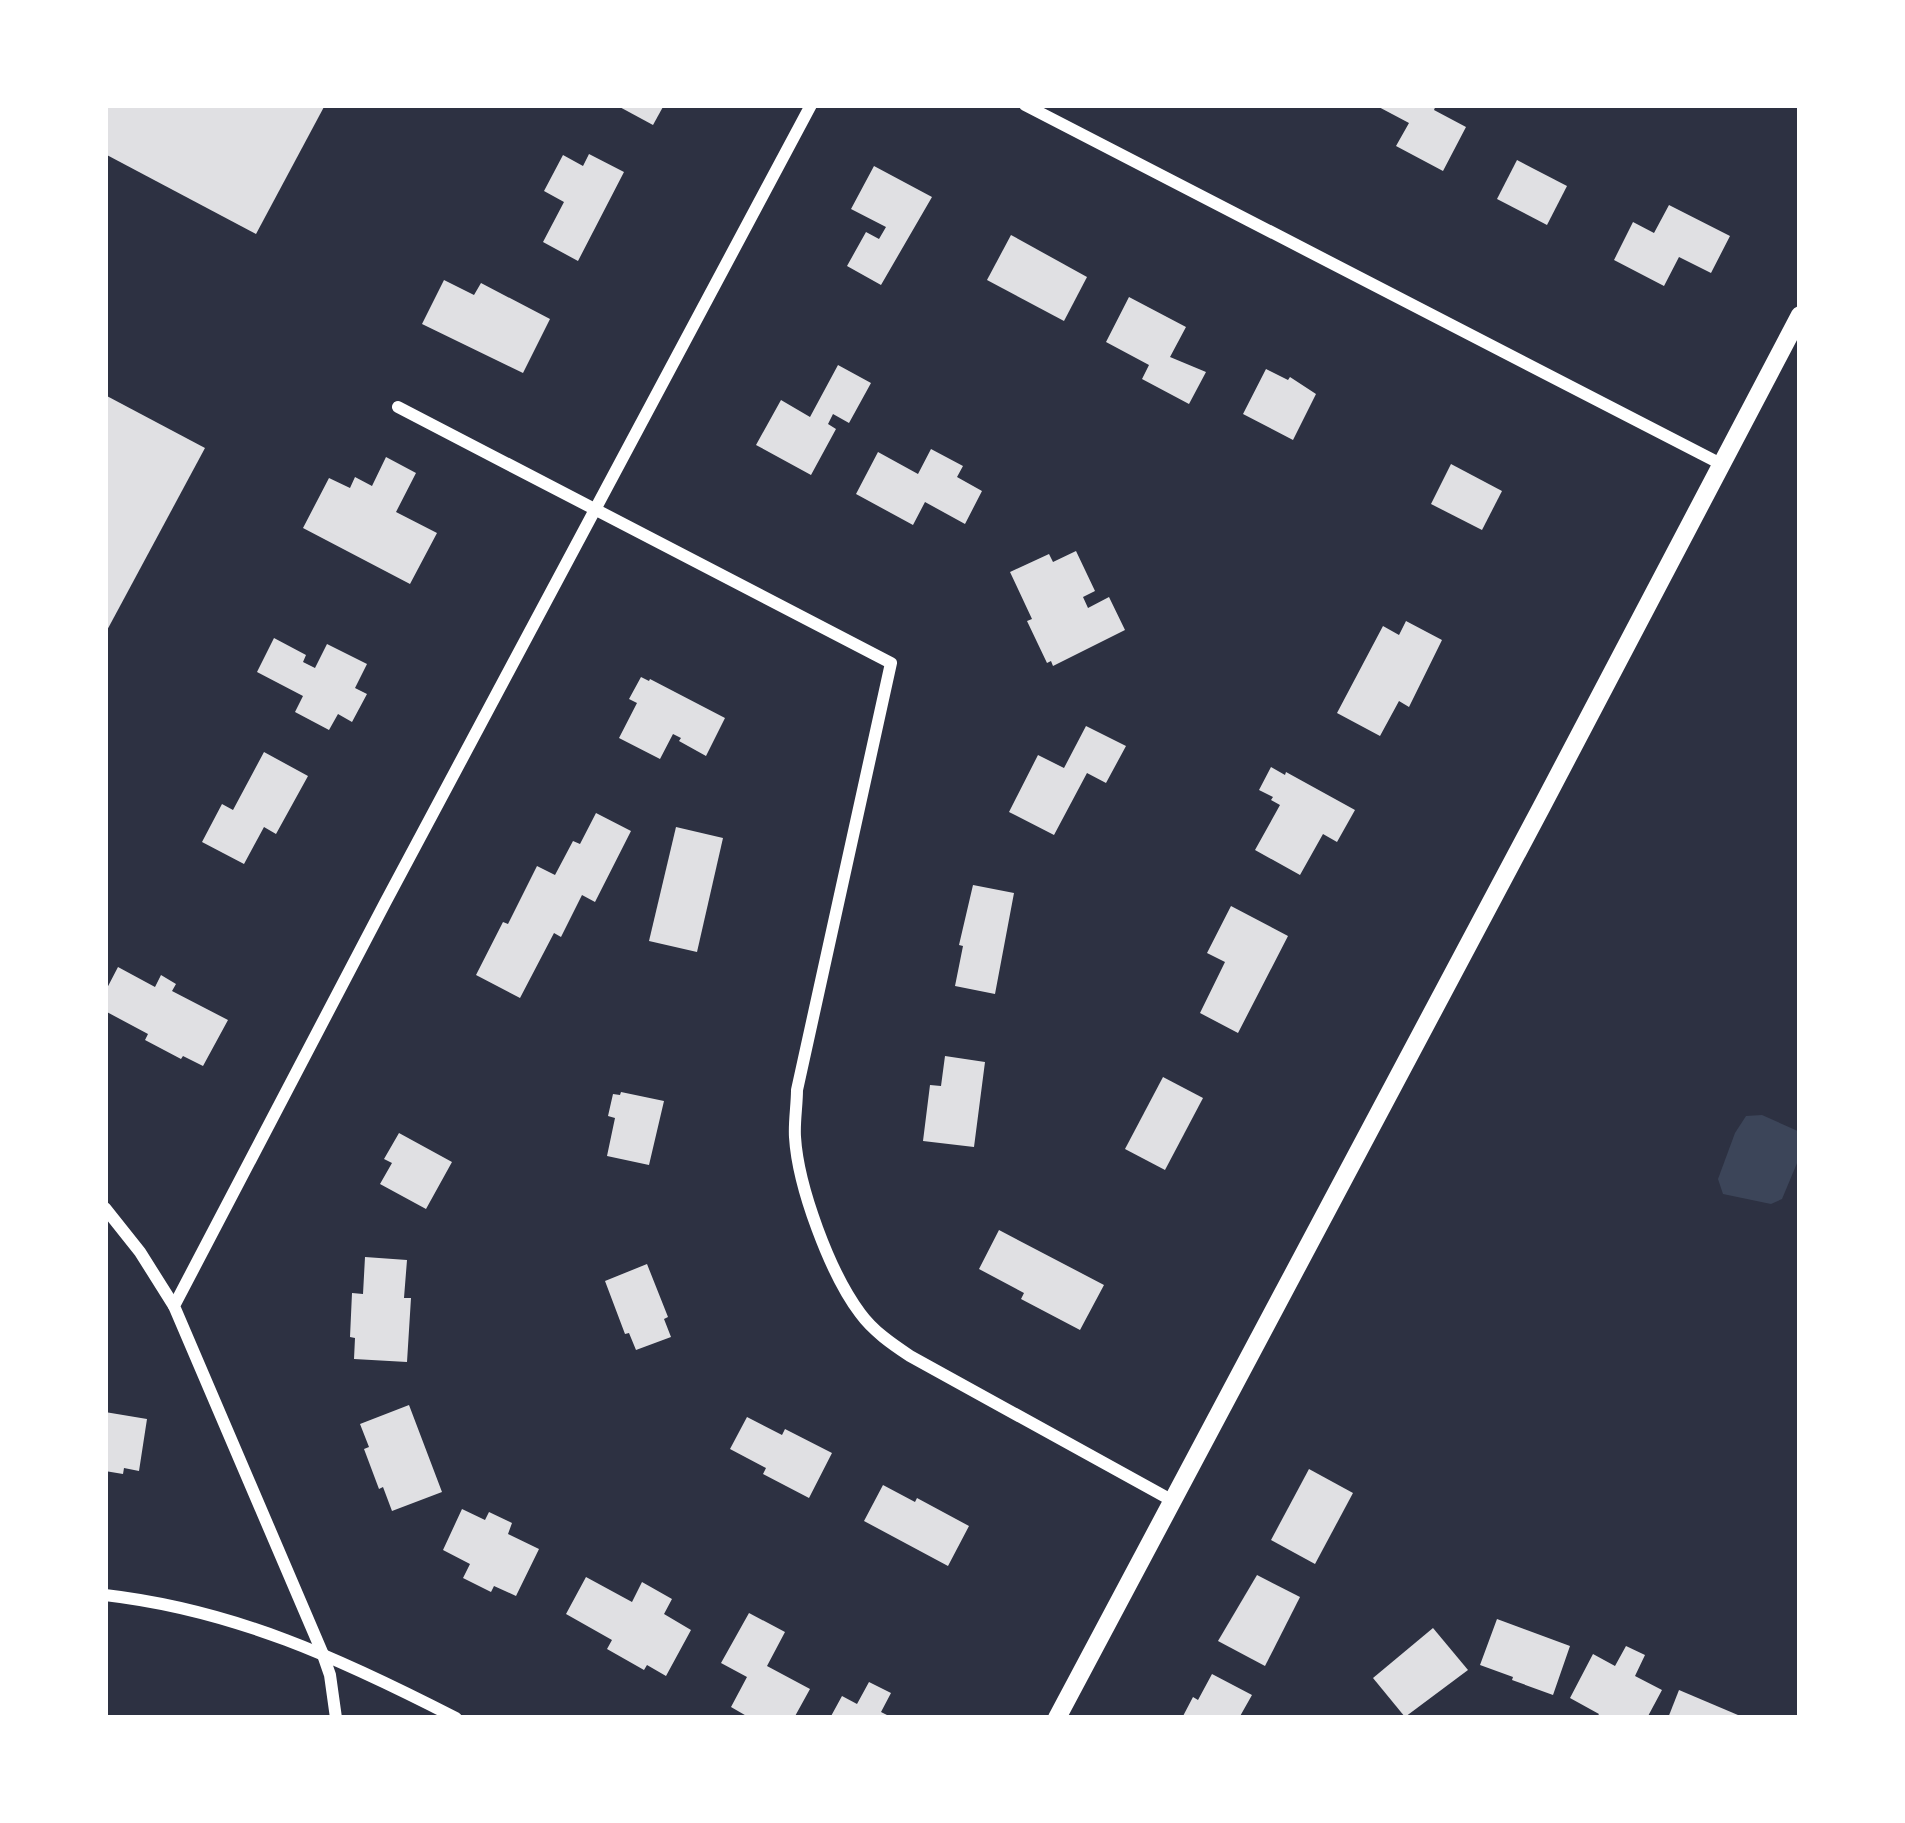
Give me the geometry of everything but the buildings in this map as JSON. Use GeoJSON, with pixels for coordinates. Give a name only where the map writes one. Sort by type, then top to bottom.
{"type":"FeatureCollection","features":[{"type":"Feature","properties":{"kind":"street"},"geometry":{"type":"LineString","coordinates":[[175,1306],[811,105]]}},
{"type":"Feature","properties":{"kind":"street"},"geometry":{"type":"LineString","coordinates":[[1025,105],[1720,464]]}},
{"type":"Feature","properties":{"kind":"street"},"geometry":{"type":"LineString","coordinates":[[1057,1718],[1800,315]]}},
{"type":"Feature","properties":{"kind":"street"},"geometry":{"type":"LineString","coordinates":[[398,407],[890,663],[797,1090],[795,1138],[809,1206],[860,1314],[885,1340],[1173,1501]]}},
{"type":"Feature","properties":{"kind":"street"},"geometry":{"type":"LineString","coordinates":[[105,1208],[175,1306],[322,1652],[336,1718]]}},
{"type":"Feature","properties":{"kind":"street"},"geometry":{"type":"LineString","coordinates":[[105,1595],[261,1630],[322,1652],[456,1718]]}},
{"type":"Feature","properties":{"kind":"shaded area"},"geometry":{"type":"Polygon","coordinates":[[[1762,1115],[1800,1132],[1800,1156],[1782,1199],[1771,1204],[1723,1194],[1718,1179],[1746,1116],[1762,1115]]]}}]}
